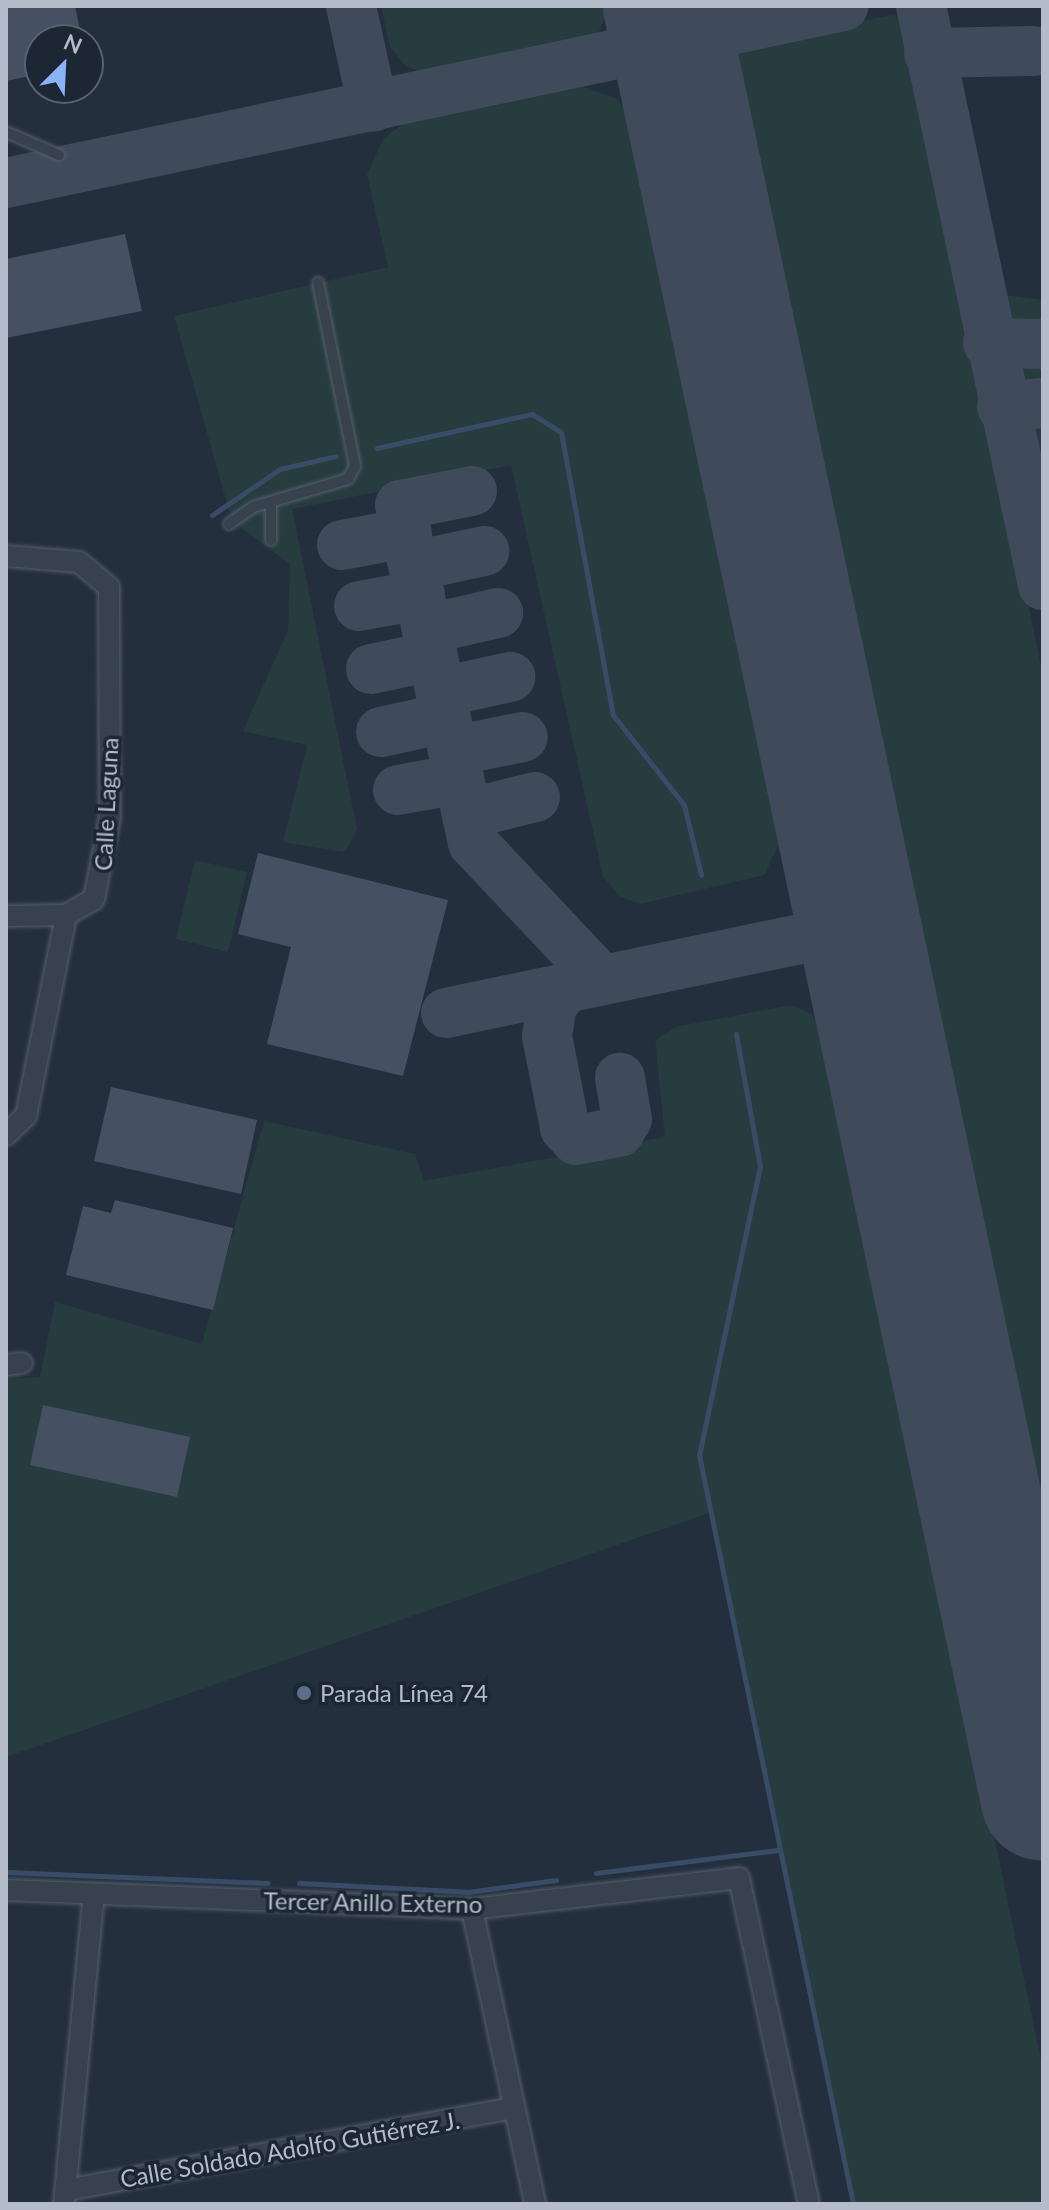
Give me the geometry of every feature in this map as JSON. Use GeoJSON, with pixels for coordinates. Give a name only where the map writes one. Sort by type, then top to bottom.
{"type":"FeatureCollection","features":[{"type":"Feature","properties":{"kind":"street","name":"Calle Laguna"},"geometry":{"type":"LineString","coordinates":[[6,556],[68,560],[91,567],[109,587],[110,817],[101,884],[83,908],[66,915]]}},
{"type":"Feature","properties":{"kind":"street"},"geometry":{"type":"LineString","coordinates":[[6,916],[66,915],[26,1116],[6,1135]]}},
{"type":"Feature","properties":{"kind":"street","name":"Tercer Anillo Externo"},"geometry":{"type":"LineString","coordinates":[[6,1890],[472,1909],[739,1878],[809,2204]]}},
{"type":"Feature","properties":{"kind":"street"},"geometry":{"type":"LineString","coordinates":[[65,2197],[94,1894]]}},
{"type":"Feature","properties":{"kind":"street"},"geometry":{"type":"LineString","coordinates":[[472,1909],[535,2204]]}},
{"type":"Feature","properties":{"kind":"street","name":"Calle Soldado Adolfo Gutiérrez J."},"geometry":{"type":"LineString","coordinates":[[65,2197],[514,2108]]}},
{"type":"Feature","properties":{"kind":"lane"},"geometry":{"type":"LineString","coordinates":[[6,132],[59,155]]}},
{"type":"Feature","properties":{"kind":"lane"},"geometry":{"type":"LineString","coordinates":[[229,524],[271,504],[348,479],[355,466],[318,283]]}},
{"type":"Feature","properties":{"kind":"lane"},"geometry":{"type":"LineString","coordinates":[[271,504],[271,540]]}},
{"type":"Feature","properties":{"kind":"green space"},"geometry":{"type":"Polygon","coordinates":[[[381,6],[609,6],[599,32],[581,50],[434,78],[405,65],[390,47],[381,6]]]}},
{"type":"Feature","properties":{"kind":"green space"},"geometry":{"type":"Polygon","coordinates":[[[714,6],[803,6],[733,20],[714,6]]]}},
{"type":"Feature","properties":{"kind":"green space"},"geometry":{"type":"Polygon","coordinates":[[[894,15],[907,25],[1043,675],[1043,1509],[721,64],[737,43],[894,15]]]}},
{"type":"Feature","properties":{"kind":"green space"},"geometry":{"type":"Polygon","coordinates":[[[578,85],[617,99],[634,123],[783,836],[764,875],[640,904],[619,896],[603,876],[511,465],[292,509],[357,829],[345,852],[283,842],[307,745],[243,731],[288,630],[290,564],[232,521],[174,316],[388,267],[367,174],[384,138],[403,124],[578,85]]]}},
{"type":"Feature","properties":{"kind":"green space"},"geometry":{"type":"Polygon","coordinates":[[[997,294],[1043,300],[1043,334],[1005,332],[997,294]]]}},
{"type":"Feature","properties":{"kind":"green space"},"geometry":{"type":"Polygon","coordinates":[[[1008,356],[1043,357],[1043,396],[1015,398],[1008,356]]]}},
{"type":"Feature","properties":{"kind":"green space"},"geometry":{"type":"Polygon","coordinates":[[[1021,413],[1043,413],[1043,460],[1028,459],[1021,413]]]}},
{"type":"Feature","properties":{"kind":"green space"},"geometry":{"type":"Polygon","coordinates":[[[195,860],[247,872],[228,952],[176,939],[195,860]]]}},
{"type":"Feature","properties":{"kind":"green space"},"geometry":{"type":"Polygon","coordinates":[[[791,1005],[810,1013],[827,1037],[1043,2070],[1043,2204],[853,2204],[709,1513],[6,1757],[6,1379],[40,1377],[55,1302],[202,1344],[264,1121],[415,1154],[424,1181],[665,1137],[655,1040],[675,1027],[791,1005]]]}},
{"type":"Feature","properties":{"kind":"building"},"geometry":{"type":"Polygon","coordinates":[[[6,6],[75,6],[79,24],[24,24],[24,77],[6,81],[6,6]]]}},
{"type":"Feature","properties":{"kind":"building"},"geometry":{"type":"Polygon","coordinates":[[[125,234],[142,311],[6,338],[6,259],[125,234]]]}},
{"type":"Feature","properties":{"kind":"building"},"geometry":{"type":"Polygon","coordinates":[[[258,853],[448,900],[403,1076],[267,1044],[291,947],[238,934],[258,853]]]}},
{"type":"Feature","properties":{"kind":"building"},"geometry":{"type":"Polygon","coordinates":[[[111,1087],[257,1120],[241,1194],[94,1161],[111,1087]]]}},
{"type":"Feature","properties":{"kind":"building"},"geometry":{"type":"Polygon","coordinates":[[[115,1200],[233,1228],[213,1310],[66,1275],[83,1206],[111,1213],[115,1200]]]}},
{"type":"Feature","properties":{"kind":"building"},"geometry":{"type":"Polygon","coordinates":[[[43,1405],[190,1437],[177,1497],[30,1465],[43,1405]]]}},
{"type":"Feature","properties":{"kind":"waterway"},"geometry":{"type":"LineString","coordinates":[[377,448],[532,414],[561,432],[613,715],[684,805],[701,875]]}},
{"type":"Feature","properties":{"kind":"waterway"},"geometry":{"type":"LineString","coordinates":[[212,515],[280,469],[336,456]]}},
{"type":"Feature","properties":{"kind":"waterway"},"geometry":{"type":"LineString","coordinates":[[736,1034],[760,1166],[699,1455],[853,2204]]}},
{"type":"Feature","properties":{"kind":"waterway"},"geometry":{"type":"LineString","coordinates":[[596,1873],[779,1850]]}},
{"type":"Feature","properties":{"kind":"waterway"},"geometry":{"type":"LineString","coordinates":[[6,1872],[268,1883]]}},
{"type":"Feature","properties":{"kind":"waterway"},"geometry":{"type":"LineString","coordinates":[[299,1883],[468,1892],[556,1880]]}},
{"type":"Feature","properties":{"kind":"taxiway"},"geometry":{"type":"LineString","coordinates":[[351,6],[373,107]]}},
{"type":"Feature","properties":{"kind":"taxiway"},"geometry":{"type":"LineString","coordinates":[[6,183],[844,6]]}},
{"type":"Feature","properties":{"kind":"taxiway"},"geometry":{"type":"LineString","coordinates":[[921,6],[1043,585]]}},
{"type":"Feature","properties":{"kind":"taxiway"},"geometry":{"type":"LineString","coordinates":[[929,53],[1034,51]]}},
{"type":"Feature","properties":{"kind":"taxiway"},"geometry":{"type":"LineString","coordinates":[[988,343],[1043,344]]}},
{"type":"Feature","properties":{"kind":"taxiway"},"geometry":{"type":"LineString","coordinates":[[1002,407],[1043,403]]}},
{"type":"Feature","properties":{"kind":"taxiway"},"geometry":{"type":"LineString","coordinates":[[472,491],[400,505],[473,843],[602,980]]}},
{"type":"Feature","properties":{"kind":"taxiway"},"geometry":{"type":"LineString","coordinates":[[342,545],[407,533]]}},
{"type":"Feature","properties":{"kind":"taxiway"},"geometry":{"type":"LineString","coordinates":[[414,566],[484,551]]}},
{"type":"Feature","properties":{"kind":"taxiway"},"geometry":{"type":"LineString","coordinates":[[359,606],[420,595]]}},
{"type":"Feature","properties":{"kind":"taxiway"},"geometry":{"type":"LineString","coordinates":[[428,629],[498,613]]}},
{"type":"Feature","properties":{"kind":"taxiway"},"geometry":{"type":"LineString","coordinates":[[371,669],[433,656]]}},
{"type":"Feature","properties":{"kind":"taxiway"},"geometry":{"type":"LineString","coordinates":[[441,692],[510,677]]}},
{"type":"Feature","properties":{"kind":"taxiway"},"geometry":{"type":"LineString","coordinates":[[381,732],[446,718]]}},
{"type":"Feature","properties":{"kind":"taxiway"},"geometry":{"type":"LineString","coordinates":[[453,751],[523,737]]}},
{"type":"Feature","properties":{"kind":"taxiway"},"geometry":{"type":"LineString","coordinates":[[398,790],[459,779]]}},
{"type":"Feature","properties":{"kind":"taxiway"},"geometry":{"type":"LineString","coordinates":[[467,814],[535,797]]}},
{"type":"Feature","properties":{"kind":"taxiway"},"geometry":{"type":"LineString","coordinates":[[446,1013],[859,927]]}},
{"type":"Feature","properties":{"kind":"taxiway"},"geometry":{"type":"LineString","coordinates":[[568,987],[552,1004],[547,1036],[565,1128],[576,1140],[619,1132],[627,1119],[620,1078]]}},
{"type":"Feature","properties":{"kind":"taxiway"},"geometry":{"type":"LineString","coordinates":[[1002,1604],[1043,1596]]}},
{"type":"Feature","properties":{"kind":"runway"},"geometry":{"type":"LineString","coordinates":[[665,6],[1043,1799]]}},
{"type":"Feature","properties":{"kind":"place","name":"Parada Línea 74"},"geometry":{"type":"Point","coordinates":[304,1693]}}]}
